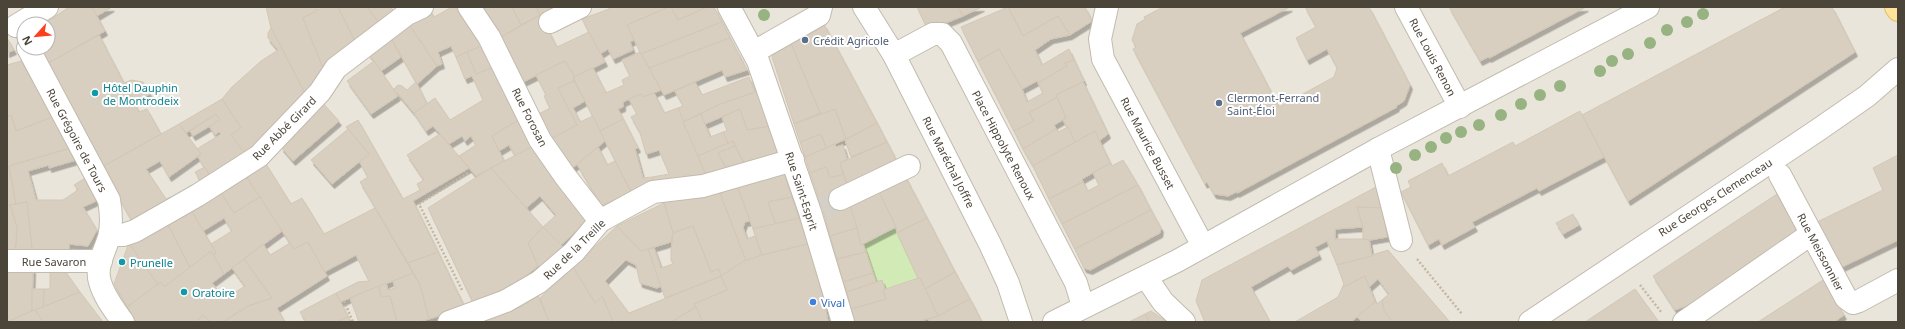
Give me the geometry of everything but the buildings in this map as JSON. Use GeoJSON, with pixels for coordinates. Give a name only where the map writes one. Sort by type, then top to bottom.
{"type":"FeatureCollection","features":[{"type":"Feature","properties":{"kind":"street"},"geometry":{"type":"LineString","coordinates":[[32,16],[47,7]]}},
{"type":"Feature","properties":{"kind":"street","name":"Rue Forosan"},"geometry":{"type":"LineString","coordinates":[[469,7],[489,37],[540,140],[565,176],[600,221]]}},
{"type":"Feature","properties":{"kind":"street"},"geometry":{"type":"LineString","coordinates":[[550,22],[580,7]]}},
{"type":"Feature","properties":{"kind":"street","name":"Rue Saint-Esprit"},"geometry":{"type":"LineString","coordinates":[[729,7],[756,56],[793,160],[824,207],[843,322]]}},
{"type":"Feature","properties":{"kind":"street"},"geometry":{"type":"LineString","coordinates":[[756,56],[820,15],[821,7]]}},
{"type":"Feature","properties":{"kind":"street","name":"Rue Maréchal Joffre"},"geometry":{"type":"LineString","coordinates":[[864,7],[894,55],[990,244],[1008,283],[1022,322]]}},
{"type":"Feature","properties":{"kind":"street","name":"Rue Maurice Busset"},"geometry":{"type":"LineString","coordinates":[[1107,7],[1100,39],[1103,60],[1203,246]]}},
{"type":"Feature","properties":{"kind":"street","name":"Rue Louis Renon"},"geometry":{"type":"LineString","coordinates":[[1406,7],[1460,107]]}},
{"type":"Feature","properties":{"kind":"street"},"geometry":{"type":"LineString","coordinates":[[1054,322],[1083,306],[1146,277],[1378,149],[1648,7]]}},
{"type":"Feature","properties":{"kind":"street","name":"Rue Abbé Girard"},"geometry":{"type":"LineString","coordinates":[[110,235],[123,235],[135,231],[198,195],[259,156],[320,92],[336,68],[411,9]]}},
{"type":"Feature","properties":{"kind":"street","name":"Place Hippolyte Renoux"},"geometry":{"type":"LineString","coordinates":[[894,55],[933,34],[942,34],[951,43],[1076,283],[1083,306]]}},
{"type":"Feature","properties":{"kind":"street","name":"Rue Grégoire de Tours"},"geometry":{"type":"LineString","coordinates":[[32,56],[104,188],[111,211],[110,235],[100,261],[99,280],[105,296],[123,322]]}},
{"type":"Feature","properties":{"kind":"street","name":"Rue Georges Clemenceau"},"geometry":{"type":"LineString","coordinates":[[1530,322],[1818,130],[1867,96],[1898,69]]}},
{"type":"Feature","properties":{"kind":"street"},"geometry":{"type":"LineString","coordinates":[[1378,149],[1401,240]]}},
{"type":"Feature","properties":{"kind":"street","name":"Rue de la Treille"},"geometry":{"type":"LineString","coordinates":[[449,322],[506,301],[540,282],[574,252],[600,221],[653,192],[703,186],[793,160]]}},
{"type":"Feature","properties":{"kind":"street"},"geometry":{"type":"LineString","coordinates":[[824,207],[909,166]]}},
{"type":"Feature","properties":{"kind":"street","name":"Rue Meissonnier"},"geometry":{"type":"LineString","coordinates":[[1780,175],[1846,298],[1853,303],[1898,280]]}},
{"type":"Feature","properties":{"kind":"street"},"geometry":{"type":"LineString","coordinates":[[1674,319],[1811,234]]}},
{"type":"Feature","properties":{"kind":"street","name":"Rue Savaron"},"geometry":{"type":"LineString","coordinates":[[7,261],[100,261]]}},
{"type":"Feature","properties":{"kind":"street"},"geometry":{"type":"LineString","coordinates":[[1146,277],[1163,302],[1184,322]]}},
{"type":"Feature","properties":{"kind":"path"},"geometry":{"type":"LineString","coordinates":[[468,173],[419,204],[473,312]]}},
{"type":"Feature","properties":{"kind":"path"},"geometry":{"type":"LineString","coordinates":[[1401,240],[1462,314]]}},
{"type":"Feature","properties":{"kind":"path"},"geometry":{"type":"LineString","coordinates":[[1640,285],[1674,319]]}},
{"type":"Feature","properties":{"kind":"path"},"geometry":{"type":"LineString","coordinates":[[344,301],[353,322]]}},
{"type":"Feature","properties":{"kind":"shaded area"},"geometry":{"type":"Polygon","coordinates":[[[7,7],[1898,7],[1898,322],[7,322],[7,7]]]}},
{"type":"Feature","properties":{"kind":"green space"},"geometry":{"type":"Polygon","coordinates":[[[895,228],[918,278],[885,289],[882,280],[876,282],[863,244],[895,228]]]}},
{"type":"Feature","properties":{"kind":"tunnel"},"geometry":{"type":"LineString","coordinates":[[822,209],[840,199]]}},
{"type":"Feature","properties":{"kind":"place","name":"Crédit Agricole"},"geometry":{"type":"Point","coordinates":[805,40]}},
{"type":"Feature","properties":{"kind":"place","name":"Hôtel Dauphin de Montrodeix"},"geometry":{"type":"Point","coordinates":[95,93]}},
{"type":"Feature","properties":{"kind":"place","name":"Clermont-Ferrand Saint-Éloi"},"geometry":{"type":"Point","coordinates":[1219,103]}},
{"type":"Feature","properties":{"kind":"place","name":"Prunelle"},"geometry":{"type":"Point","coordinates":[122,262]}},
{"type":"Feature","properties":{"kind":"place","name":"Oratoire"},"geometry":{"type":"Point","coordinates":[184,292]}},
{"type":"Feature","properties":{"kind":"place","name":"Vival"},"geometry":{"type":"Point","coordinates":[813,302]}}]}
